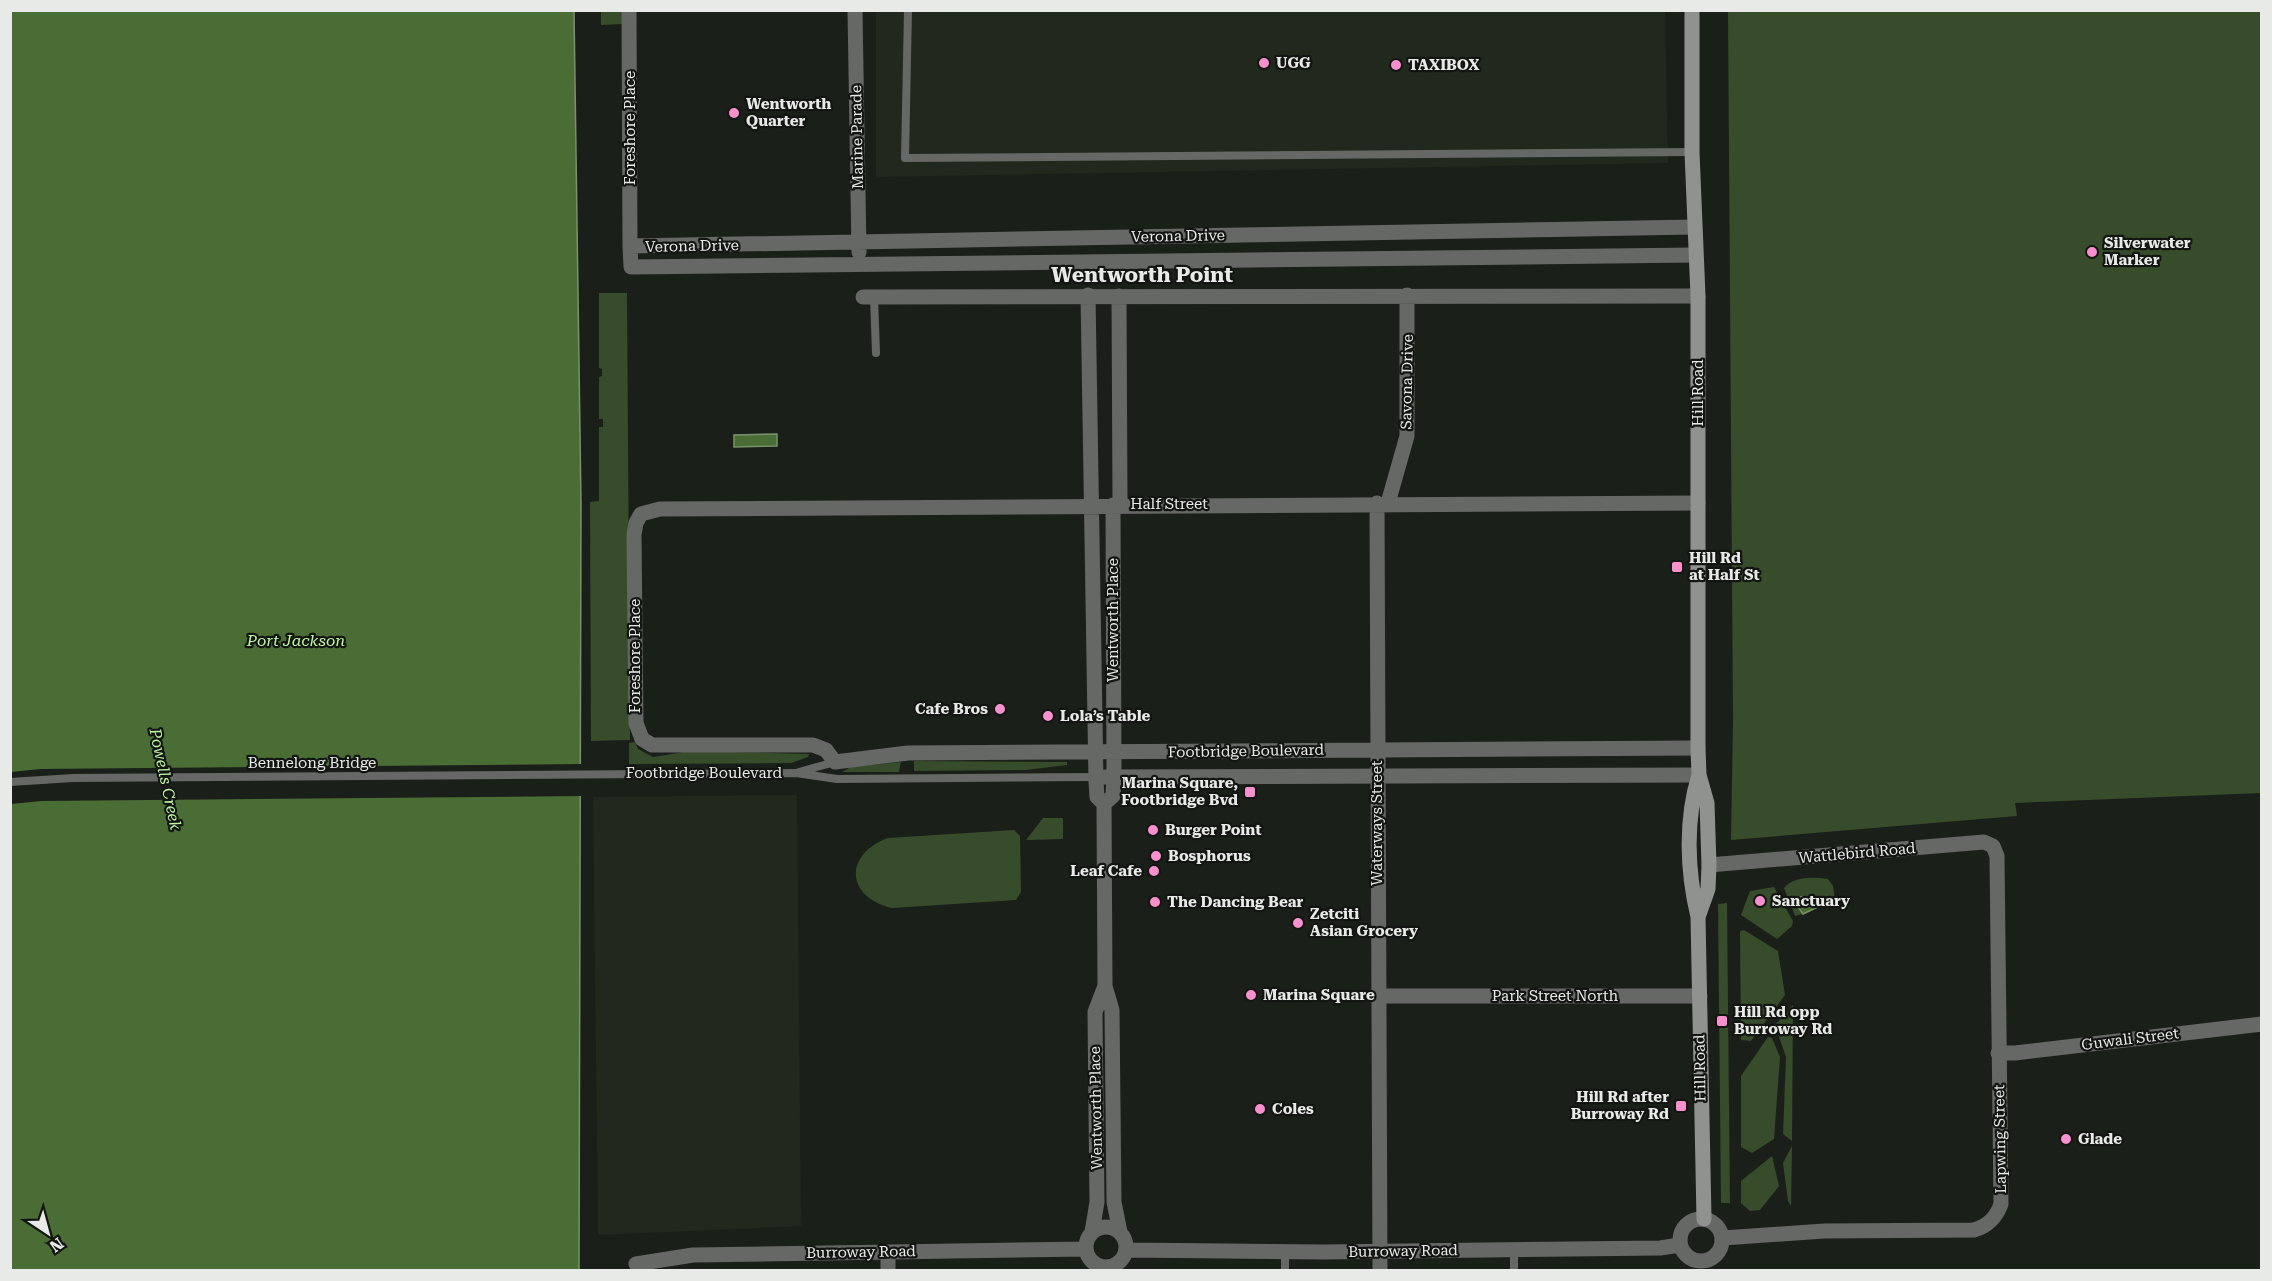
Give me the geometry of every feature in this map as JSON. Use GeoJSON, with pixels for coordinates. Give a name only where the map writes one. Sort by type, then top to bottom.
{"type":"FeatureCollection","features":[{"type":"Feature","properties":{"kind":"street","name":"Foreshore Place"},"geometry":{"type":"LineString","coordinates":[[629,10],[630,246]]}},
{"type":"Feature","properties":{"kind":"street","name":"Marine Parade"},"geometry":{"type":"LineString","coordinates":[[855,10],[859,264]]}},
{"type":"Feature","properties":{"kind":"street","name":"Hill Road"},"geometry":{"type":"LineString","coordinates":[[1692,10],[1692,152],[1698,296],[1698,748],[1699,775],[1707,803],[1709,865],[1708,889],[1698,917]]}},
{"type":"Feature","properties":{"kind":"street","name":"Verona Drive"},"geometry":{"type":"LineString","coordinates":[[1695,227],[859,244],[630,246],[631,267],[1695,255]]}},
{"type":"Feature","properties":{"kind":"street"},"geometry":{"type":"LineString","coordinates":[[1406,232],[1406,258]]}},
{"type":"Feature","properties":{"kind":"street"},"geometry":{"type":"LineString","coordinates":[[1101,238],[1101,262]]}},
{"type":"Feature","properties":{"kind":"street","name":"Wentworth Place"},"geometry":{"type":"LineString","coordinates":[[1088,295],[1096,777],[1097,797],[1104,804],[1104,986],[1112,1010],[1114,1202],[1120,1232]]}},
{"type":"Feature","properties":{"kind":"street","name":"Savona Drive"},"geometry":{"type":"LineString","coordinates":[[1382,503],[1407,436],[1407,295]]}},
{"type":"Feature","properties":{"kind":"street","name":"Wentworth Place"},"geometry":{"type":"LineString","coordinates":[[1104,804],[1113,796],[1114,777],[1119,296]]}},
{"type":"Feature","properties":{"kind":"street"},"geometry":{"type":"LineString","coordinates":[[869,297],[1698,296]]}},
{"type":"Feature","properties":{"kind":"street","name":"Half Street"},"geometry":{"type":"LineString","coordinates":[[641,514],[660,509],[1382,503],[1698,503]]}},
{"type":"Feature","properties":{"kind":"street","name":"Waterways Street"},"geometry":{"type":"LineString","coordinates":[[1380,1270],[1377,750],[1382,503]]}},
{"type":"Feature","properties":{"kind":"street","name":"Foreshore Place"},"geometry":{"type":"LineString","coordinates":[[641,514],[636,522],[634,543],[636,723],[642,739],[657,745],[813,744],[826,750],[835,762]]}},
{"type":"Feature","properties":{"kind":"street","name":"Footbridge Boulevard"},"geometry":{"type":"LineString","coordinates":[[835,762],[908,753],[1096,754],[1698,748]]}},
{"type":"Feature","properties":{"kind":"street","name":"Hill Road"},"geometry":{"type":"LineString","coordinates":[[1699,775],[1690,804],[1690,887],[1698,917],[1704,1219]]}},
{"type":"Feature","properties":{"kind":"street","name":"Footbridge Boulevard"},"geometry":{"type":"LineString","coordinates":[[1096,777],[1699,775]]}},
{"type":"Feature","properties":{"kind":"street","name":"Wattlebird Road"},"geometry":{"type":"LineString","coordinates":[[1709,865],[1984,842],[1993,846],[1997,856]]}},
{"type":"Feature","properties":{"kind":"street","name":"Lapwing Street"},"geometry":{"type":"LineString","coordinates":[[1723,1238],[1824,1231],[1974,1230],[1987,1225],[2001,1204],[1997,856]]}},
{"type":"Feature","properties":{"kind":"street","name":"Wentworth Place"},"geometry":{"type":"LineString","coordinates":[[1092,1232],[1097,1202],[1095,1012],[1104,986]]}},
{"type":"Feature","properties":{"kind":"street","name":"Park Street North"},"geometry":{"type":"LineString","coordinates":[[1378,996],[1700,996]]}},
{"type":"Feature","properties":{"kind":"street","name":"Guwali Street"},"geometry":{"type":"LineString","coordinates":[[1998,1053],[2015,1053],[2262,1024]]}},
{"type":"Feature","properties":{"kind":"street"},"geometry":{"type":"LineString","coordinates":[[1704,1219],[1714,1223],[1723,1238],[1719,1252],[1702,1266],[1688,1257],[1680,1245],[1681,1233],[1688,1224],[1704,1219]]}},
{"type":"Feature","properties":{"kind":"street"},"geometry":{"type":"LineString","coordinates":[[1106,1227],[1120,1232],[1126,1243],[1126,1250],[1120,1261],[1108,1267],[1091,1261],[1086,1250],[1087,1240],[1092,1232],[1106,1227]]}},
{"type":"Feature","properties":{"kind":"street","name":"Burroway Road"},"geometry":{"type":"LineString","coordinates":[[1126,1250],[1514,1250],[1660,1248],[1680,1245]]}},
{"type":"Feature","properties":{"kind":"street","name":"Burroway Road"},"geometry":{"type":"LineString","coordinates":[[636,1264],[693,1255],[1086,1250]]}},
{"type":"Feature","properties":{"kind":"street"},"geometry":{"type":"LineString","coordinates":[[888,1252],[888,1270]]}},
{"type":"Feature","properties":{"kind":"lane"},"geometry":{"type":"LineString","coordinates":[[908,10],[905,158],[1692,152]]}},
{"type":"Feature","properties":{"kind":"lane"},"geometry":{"type":"LineString","coordinates":[[869,297],[876,352]]}},
{"type":"Feature","properties":{"kind":"lane","name":"Footbridge Boulevard"},"geometry":{"type":"LineString","coordinates":[[796,773],[835,762]]}},
{"type":"Feature","properties":{"kind":"lane","name":"Footbridge Boulevard"},"geometry":{"type":"LineString","coordinates":[[613,774],[796,773],[837,779],[1096,777]]}},
{"type":"Feature","properties":{"kind":"lane","name":"Bennelong Bridge"},"geometry":{"type":"LineString","coordinates":[[10,782],[73,778],[613,774]]}},
{"type":"Feature","properties":{"kind":"lane"},"geometry":{"type":"LineString","coordinates":[[1514,1250],[1514,1270]]}},
{"type":"Feature","properties":{"kind":"lane"},"geometry":{"type":"LineString","coordinates":[[1285,1251],[1285,1270]]}},
{"type":"Feature","properties":{"kind":"shaded area"},"geometry":{"type":"Polygon","coordinates":[[[601,11],[622,11],[623,24],[601,25],[601,11]]]}},
{"type":"Feature","properties":{"kind":"shaded area"},"geometry":{"type":"Polygon","coordinates":[[[876,11],[1665,11],[1668,163],[876,177],[876,11]]]}},
{"type":"Feature","properties":{"kind":"shaded area"},"geometry":{"type":"Polygon","coordinates":[[[1728,11],[2261,11],[2261,793],[2015,803],[2017,816],[1731,840],[1733,721],[1728,11]]]}},
{"type":"Feature","properties":{"kind":"shaded area"},"geometry":{"type":"Polygon","coordinates":[[[599,293],[627,293],[630,740],[591,741],[590,502],[599,501],[599,427],[603,427],[603,419],[599,419],[599,377],[602,376],[602,369],[599,368],[599,293]]]}},
{"type":"Feature","properties":{"kind":"shaded area"},"geometry":{"type":"Polygon","coordinates":[[[635,742],[638,749],[653,757],[690,751],[809,754],[808,757],[791,763],[629,764],[629,743],[635,742]]]}},
{"type":"Feature","properties":{"kind":"shaded area"},"geometry":{"type":"Polygon","coordinates":[[[914,761],[1067,762],[1067,765],[1026,770],[914,771],[914,761]]]}},
{"type":"Feature","properties":{"kind":"shaded area"},"geometry":{"type":"Polygon","coordinates":[[[901,762],[899,772],[842,772],[851,767],[901,762]]]}},
{"type":"Feature","properties":{"kind":"shaded area"},"geometry":{"type":"Polygon","coordinates":[[[797,795],[801,1226],[598,1235],[593,797],[797,795]]]}},
{"type":"Feature","properties":{"kind":"shaded area"},"geometry":{"type":"Polygon","coordinates":[[[1043,818],[1063,818],[1063,839],[1026,840],[1043,818]]]}},
{"type":"Feature","properties":{"kind":"shaded area"},"geometry":{"type":"Polygon","coordinates":[[[1014,830],[1020,836],[1021,892],[1016,900],[892,908],[865,895],[858,885],[856,875],[863,854],[888,838],[1014,830]]]}},
{"type":"Feature","properties":{"kind":"shaded area"},"geometry":{"type":"Polygon","coordinates":[[[1798,879],[1828,879],[1833,886],[1835,899],[1818,907],[1815,898],[1797,907],[1803,914],[1795,916],[1784,888],[1798,879]]]}},
{"type":"Feature","properties":{"kind":"shaded area"},"geometry":{"type":"Polygon","coordinates":[[[1774,887],[1793,921],[1792,926],[1777,939],[1741,915],[1750,891],[1774,887]]]}},
{"type":"Feature","properties":{"kind":"shaded area"},"geometry":{"type":"Polygon","coordinates":[[[1727,903],[1730,1203],[1721,1203],[1718,904],[1727,903]]]}},
{"type":"Feature","properties":{"kind":"shaded area"},"geometry":{"type":"Polygon","coordinates":[[[1744,930],[1778,951],[1785,995],[1751,1041],[1741,1040],[1740,931],[1744,930]]]}},
{"type":"Feature","properties":{"kind":"shaded area"},"geometry":{"type":"Polygon","coordinates":[[[1793,1005],[1792,1141],[1783,1134],[1786,1057],[1775,1025],[1793,1005]]]}},
{"type":"Feature","properties":{"kind":"shaded area"},"geometry":{"type":"Polygon","coordinates":[[[1768,1037],[1772,1038],[1780,1057],[1774,1139],[1752,1153],[1741,1147],[1741,1076],[1768,1037]]]}},
{"type":"Feature","properties":{"kind":"shaded area"},"geometry":{"type":"Polygon","coordinates":[[[1792,1146],[1791,1206],[1788,1201],[1783,1163],[1792,1146]]]}},
{"type":"Feature","properties":{"kind":"shaded area"},"geometry":{"type":"Polygon","coordinates":[[[1772,1156],[1779,1186],[1760,1210],[1750,1211],[1741,1203],[1741,1181],[1772,1156]]]}},
{"type":"Feature","properties":{"kind":"water","name":"Port Jackson"},"geometry":{"type":"Polygon","coordinates":[[[10,11],[574,11],[581,504],[579,1270],[11,1270],[10,11]]]}},
{"type":"Feature","properties":{"kind":"water"},"geometry":{"type":"Polygon","coordinates":[[[777,434],[777,446],[734,447],[734,435],[777,434]]]}},
{"type":"Feature","properties":{"kind":"water"},"geometry":{"type":"Polygon","coordinates":[[[1800,897],[1813,897],[1818,907],[1803,914],[1796,904],[1800,897]]]}},
{"type":"Feature","properties":{"kind":"pier"},"geometry":{"type":"Polygon","coordinates":[[[583,764],[583,796],[41,801],[11,804],[11,772],[40,769],[583,764]]]}},
{"type":"Feature","properties":{"kind":"place","name":"UGG"},"geometry":{"type":"Point","coordinates":[1264,63]}},
{"type":"Feature","properties":{"kind":"place","name":"TAXIBOX"},"geometry":{"type":"Point","coordinates":[1396,65]}},
{"type":"Feature","properties":{"kind":"place","name":"Wentworth Quarter"},"geometry":{"type":"Point","coordinates":[734,113]}},
{"type":"Feature","properties":{"kind":"place","name":"Silverwater Marker"},"geometry":{"type":"Point","coordinates":[2092,252]}},
{"type":"Feature","properties":{"kind":"place","name":"Hill Rd at Half St"},"geometry":{"type":"Point","coordinates":[1677,567]}},
{"type":"Feature","properties":{"kind":"place","name":"Cafe Bros"},"geometry":{"type":"Point","coordinates":[1000,709]}},
{"type":"Feature","properties":{"kind":"place","name":"Lola’s Table"},"geometry":{"type":"Point","coordinates":[1048,716]}},
{"type":"Feature","properties":{"kind":"place","name":"Marina Square, Footbridge Bvd"},"geometry":{"type":"Point","coordinates":[1250,792]}},
{"type":"Feature","properties":{"kind":"place","name":"Burger Point"},"geometry":{"type":"Point","coordinates":[1153,830]}},
{"type":"Feature","properties":{"kind":"place","name":"Bosphorus"},"geometry":{"type":"Point","coordinates":[1156,856]}},
{"type":"Feature","properties":{"kind":"place","name":"Leaf Cafe"},"geometry":{"type":"Point","coordinates":[1154,871]}},
{"type":"Feature","properties":{"kind":"place","name":"Sanctuary"},"geometry":{"type":"Point","coordinates":[1760,901]}},
{"type":"Feature","properties":{"kind":"place","name":"The Dancing Bear"},"geometry":{"type":"Point","coordinates":[1155,902]}},
{"type":"Feature","properties":{"kind":"place","name":"Zetciti Asian Grocery"},"geometry":{"type":"Point","coordinates":[1298,923]}},
{"type":"Feature","properties":{"kind":"place","name":"Marina Square"},"geometry":{"type":"Point","coordinates":[1251,995]}},
{"type":"Feature","properties":{"kind":"place","name":"Hill Rd opp Burroway Rd"},"geometry":{"type":"Point","coordinates":[1722,1021]}},
{"type":"Feature","properties":{"kind":"place","name":"Hill Rd after Burroway Rd"},"geometry":{"type":"Point","coordinates":[1681,1106]}},
{"type":"Feature","properties":{"kind":"place","name":"Coles"},"geometry":{"type":"Point","coordinates":[1260,1109]}},
{"type":"Feature","properties":{"kind":"place","name":"Glade"},"geometry":{"type":"Point","coordinates":[2066,1139]}},
{"type":"Feature","properties":{"kind":"district","name":"Wentworth Point"},"geometry":{"type":"Point","coordinates":[1142,275]}},
{"type":"Feature","properties":{"kind":"water label","name":"Powells Creek"},"geometry":{"type":"Point","coordinates":[166,779]}}]}
